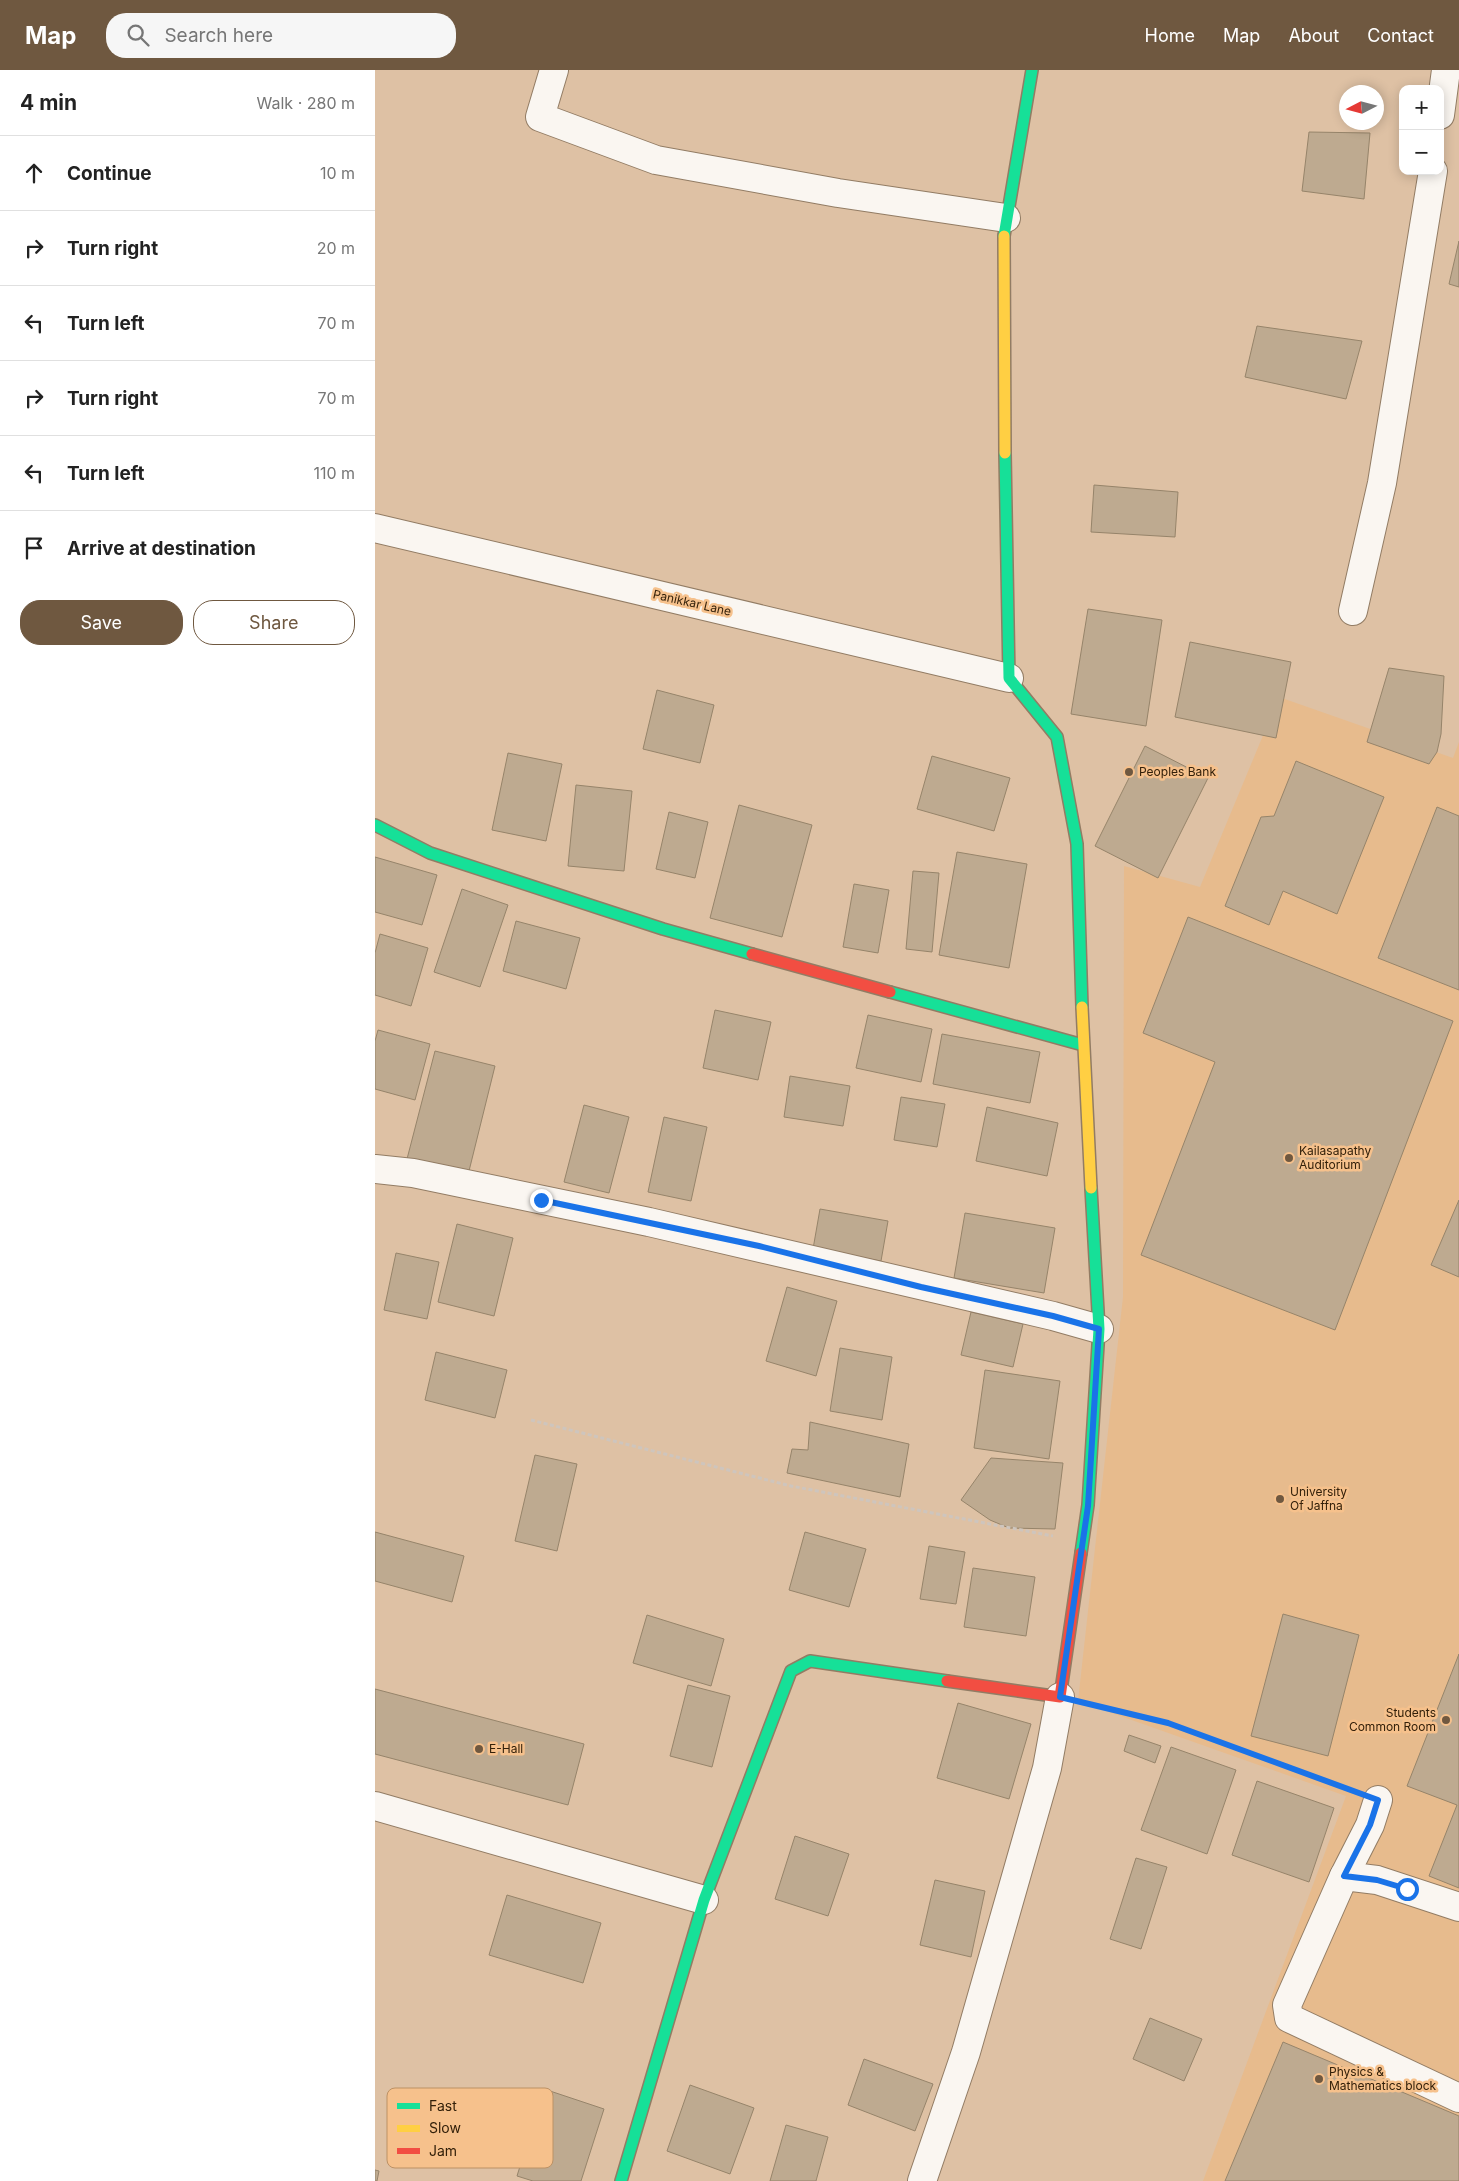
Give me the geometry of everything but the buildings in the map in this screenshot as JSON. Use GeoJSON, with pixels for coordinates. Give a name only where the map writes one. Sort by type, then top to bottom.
{"type":"FeatureCollection","features":[{"type":"Feature","properties":{"kind":"street"},"geometry":{"type":"LineString","coordinates":[[554,70],[540,117],[656,160],[837,193],[1006,218]]}},
{"type":"Feature","properties":{"kind":"street"},"geometry":{"type":"LineString","coordinates":[[922,2181],[966,2052],[1047,1768],[1060,1697],[1088,1506],[1099,1329],[1083,1045],[1077,844],[1057,737],[1009,678],[1002,245],[1032,70]]}},
{"type":"Feature","properties":{"kind":"street"},"geometry":{"type":"LineString","coordinates":[[1444,85],[1446,70]]}},
{"type":"Feature","properties":{"kind":"street"},"geometry":{"type":"LineString","coordinates":[[1353,611],[1382,483],[1432,175]]}},
{"type":"Feature","properties":{"kind":"street","name":"Panikkar Lane"},"geometry":{"type":"LineString","coordinates":[[375,528],[1009,678]]}},
{"type":"Feature","properties":{"kind":"street"},"geometry":{"type":"LineString","coordinates":[[375,825],[430,853],[663,929],[1083,1045]]}},
{"type":"Feature","properties":{"kind":"street"},"geometry":{"type":"LineString","coordinates":[[375,1169],[413,1173],[649,1222],[1053,1316],[1099,1329]]}},
{"type":"Feature","properties":{"kind":"street"},"geometry":{"type":"LineString","coordinates":[[621,2181],[703,1900],[791,1671],[811,1661],[1060,1697]]}},
{"type":"Feature","properties":{"kind":"street"},"geometry":{"type":"LineString","coordinates":[[1378,1800],[1370,1825],[1344,1876],[1287,2006],[1289,2018],[1459,2098]]}},
{"type":"Feature","properties":{"kind":"street"},"geometry":{"type":"LineString","coordinates":[[375,1806],[703,1900]]}},
{"type":"Feature","properties":{"kind":"street"},"geometry":{"type":"LineString","coordinates":[[1344,1876],[1377,1880],[1459,1907]]}},
{"type":"Feature","properties":{"kind":"path"},"geometry":{"type":"LineString","coordinates":[[531,1420],[791,1486],[1083,1542]]}},
{"type":"Feature","properties":{"kind":"path"},"geometry":{"type":"LineString","coordinates":[[1060,1697],[1168,1723],[1378,1800]]}},
{"type":"Feature","properties":{"kind":"shaded area","name":"University Of Jaffna"},"geometry":{"type":"Polygon","coordinates":[[[1279,697],[1453,758],[1459,742],[1459,2181],[1203,2181],[1346,1796],[1078,1701],[1123,1297],[1124,866],[1200,887],[1279,697]]]}},
{"type":"Feature","properties":{"kind":"traffic: fast"},"geometry":{"type":"LineString","coordinates":[[1004,236],[1032,70]]}},
{"type":"Feature","properties":{"kind":"traffic: fast"},"geometry":{"type":"LineString","coordinates":[[1005,453],[1009,678],[1057,737],[1077,844],[1082,1007]]}},
{"type":"Feature","properties":{"kind":"traffic: fast"},"geometry":{"type":"LineString","coordinates":[[375,825],[430,853],[663,929],[752,954]]}},
{"type":"Feature","properties":{"kind":"traffic: fast"},"geometry":{"type":"LineString","coordinates":[[890,992],[1083,1045]]}},
{"type":"Feature","properties":{"kind":"traffic: fast"},"geometry":{"type":"LineString","coordinates":[[1081,1553],[1088,1505],[1099,1329],[1091,1188]]}},
{"type":"Feature","properties":{"kind":"traffic: fast"},"geometry":{"type":"LineString","coordinates":[[621,2181],[704,1900],[791,1671],[810,1661],[947,1681]]}},
{"type":"Feature","properties":{"kind":"traffic: slow"},"geometry":{"type":"LineString","coordinates":[[1004,236],[1005,453]]}},
{"type":"Feature","properties":{"kind":"traffic: slow"},"geometry":{"type":"LineString","coordinates":[[1082,1007],[1091,1188]]}},
{"type":"Feature","properties":{"kind":"traffic: jam"},"geometry":{"type":"LineString","coordinates":[[752,954],[890,992]]}},
{"type":"Feature","properties":{"kind":"traffic: jam"},"geometry":{"type":"LineString","coordinates":[[947,1681],[1060,1697],[1081,1553]]}},
{"type":"Feature","properties":{"kind":"place","name":"Peoples Bank"},"geometry":{"type":"Point","coordinates":[1129,772]}},
{"type":"Feature","properties":{"kind":"place","name":"Kailasapathy Auditorium"},"geometry":{"type":"Point","coordinates":[1289,1158]}},
{"type":"Feature","properties":{"kind":"place","name":"University Of Jaffna"},"geometry":{"type":"Point","coordinates":[1280,1499]}},
{"type":"Feature","properties":{"kind":"place","name":"Students Common Room"},"geometry":{"type":"Point","coordinates":[1446,1720]}},
{"type":"Feature","properties":{"kind":"place","name":"E-Hall"},"geometry":{"type":"Point","coordinates":[479,1749]}},
{"type":"Feature","properties":{"kind":"place","name":"Physics & Mathematics block"},"geometry":{"type":"Point","coordinates":[1319,2079]}},
{"type":"Feature","properties":{"kind":"route"},"geometry":{"type":"LineString","coordinates":[[541,1200],[759,1246],[921,1287],[1053,1316],[1099,1329],[1088,1506],[1060,1697],[1168,1723],[1378,1800],[1370,1825],[1344,1876],[1377,1880],[1407,1889]]}}]}
